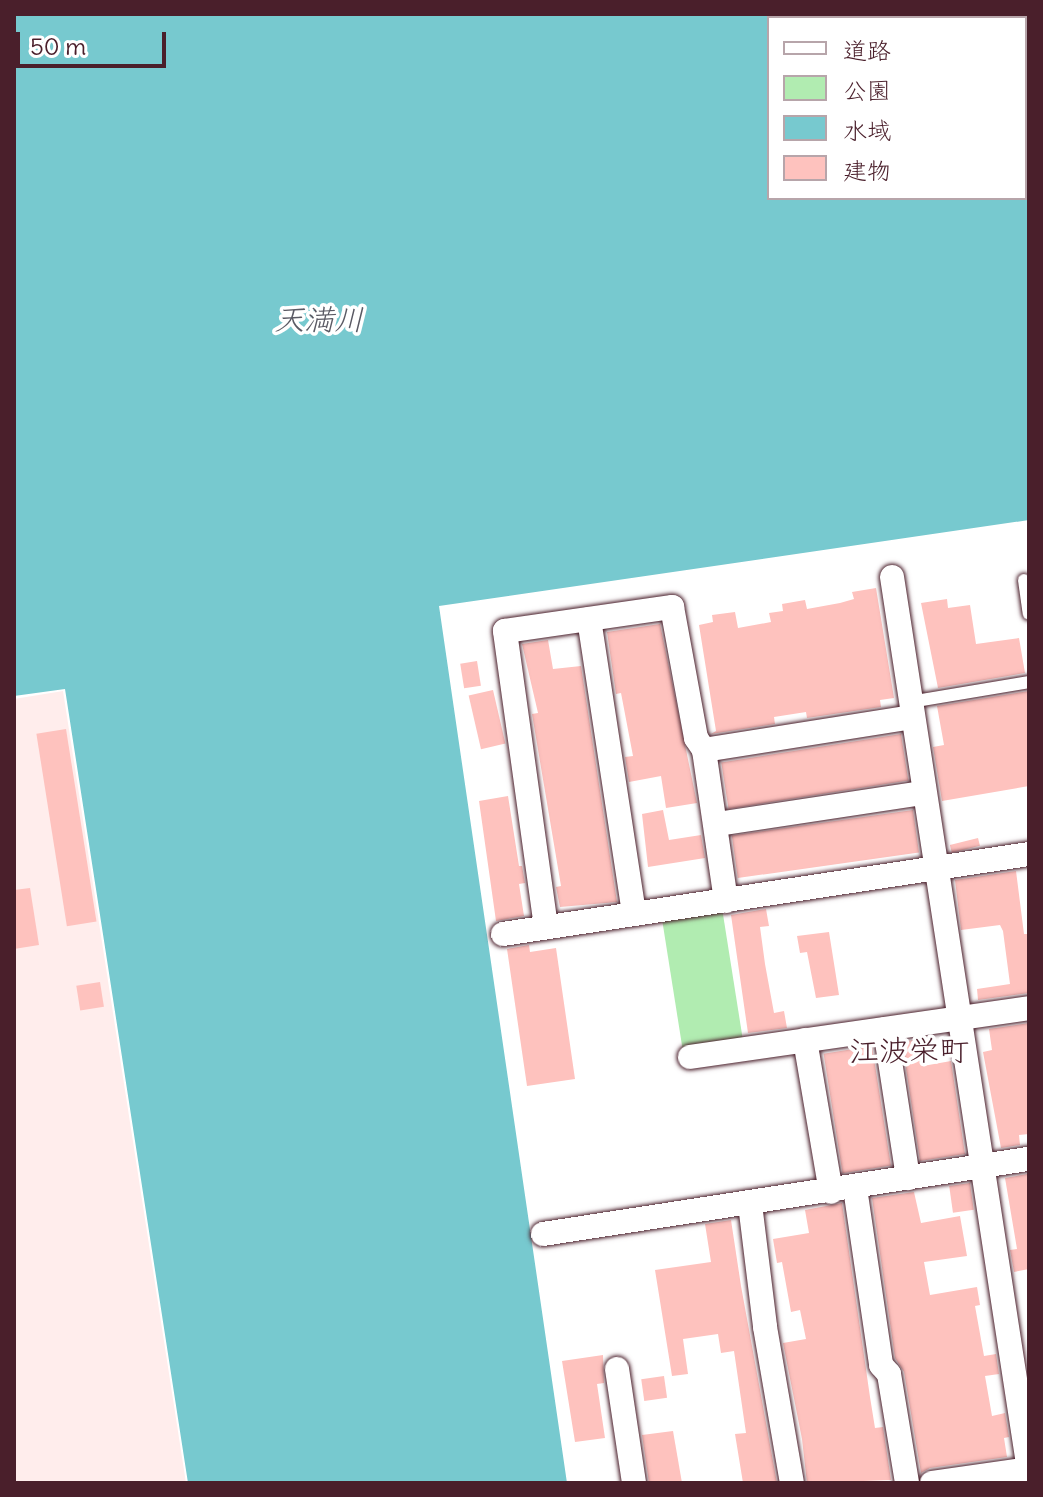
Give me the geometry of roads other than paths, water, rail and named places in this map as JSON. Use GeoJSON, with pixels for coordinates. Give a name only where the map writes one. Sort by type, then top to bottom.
{"type":"FeatureCollection","features":[{"type":"Feature","properties":{"kind":"street"},"geometry":{"type":"LineString","coordinates":[[892,577],[923,793],[939,868],[957,1018],[982,1166],[1017,1317],[1029,1469],[932,1483]]}},
{"type":"Feature","properties":{"kind":"street"},"geometry":{"type":"LineString","coordinates":[[546,927],[505,631],[672,607],[696,738],[704,750],[726,901]]}},
{"type":"Feature","properties":{"kind":"street"},"geometry":{"type":"LineString","coordinates":[[589,619],[634,914]]}},
{"type":"Feature","properties":{"kind":"street"},"geometry":{"type":"LineString","coordinates":[[704,750],[911,710]]}},
{"type":"Feature","properties":{"kind":"street"},"geometry":{"type":"LineString","coordinates":[[717,824],[923,793]]}},
{"type":"Feature","properties":{"kind":"street"},"geometry":{"type":"LineString","coordinates":[[503,934],[1029,854]]}},
{"type":"Feature","properties":{"kind":"street"},"geometry":{"type":"LineString","coordinates":[[690,1057],[1029,1008]]}},
{"type":"Feature","properties":{"kind":"street"},"geometry":{"type":"LineString","coordinates":[[885,1029],[908,1178]]}},
{"type":"Feature","properties":{"kind":"street"},"geometry":{"type":"LineString","coordinates":[[805,1040],[843,1190],[881,1365],[889,1374],[907,1483]]}},
{"type":"Feature","properties":{"kind":"street"},"geometry":{"type":"LineString","coordinates":[[543,1234],[1029,1159]]}},
{"type":"Feature","properties":{"kind":"street"},"geometry":{"type":"LineString","coordinates":[[750,1204],[765,1327],[792,1483]]}},
{"type":"Feature","properties":{"kind":"street"},"geometry":{"type":"LineString","coordinates":[[617,1369],[634,1483]]}},
{"type":"Feature","properties":{"kind":"lane"},"geometry":{"type":"LineString","coordinates":[[1024,580],[1029,614]]}},
{"type":"Feature","properties":{"kind":"lane"},"geometry":{"type":"LineString","coordinates":[[911,710],[1029,682]]}},
{"type":"Feature","properties":{"kind":"water","name":"天満川"},"geometry":{"type":"Polygon","coordinates":[[[14,14],[1029,14],[1029,520],[439,606],[567,1483],[188,1483],[65,689],[14,696],[14,14]]]}},
{"type":"Feature","properties":{"kind":"district","name":"江波栄町"},"geometry":{"type":"Point","coordinates":[909,1050]}}]}
